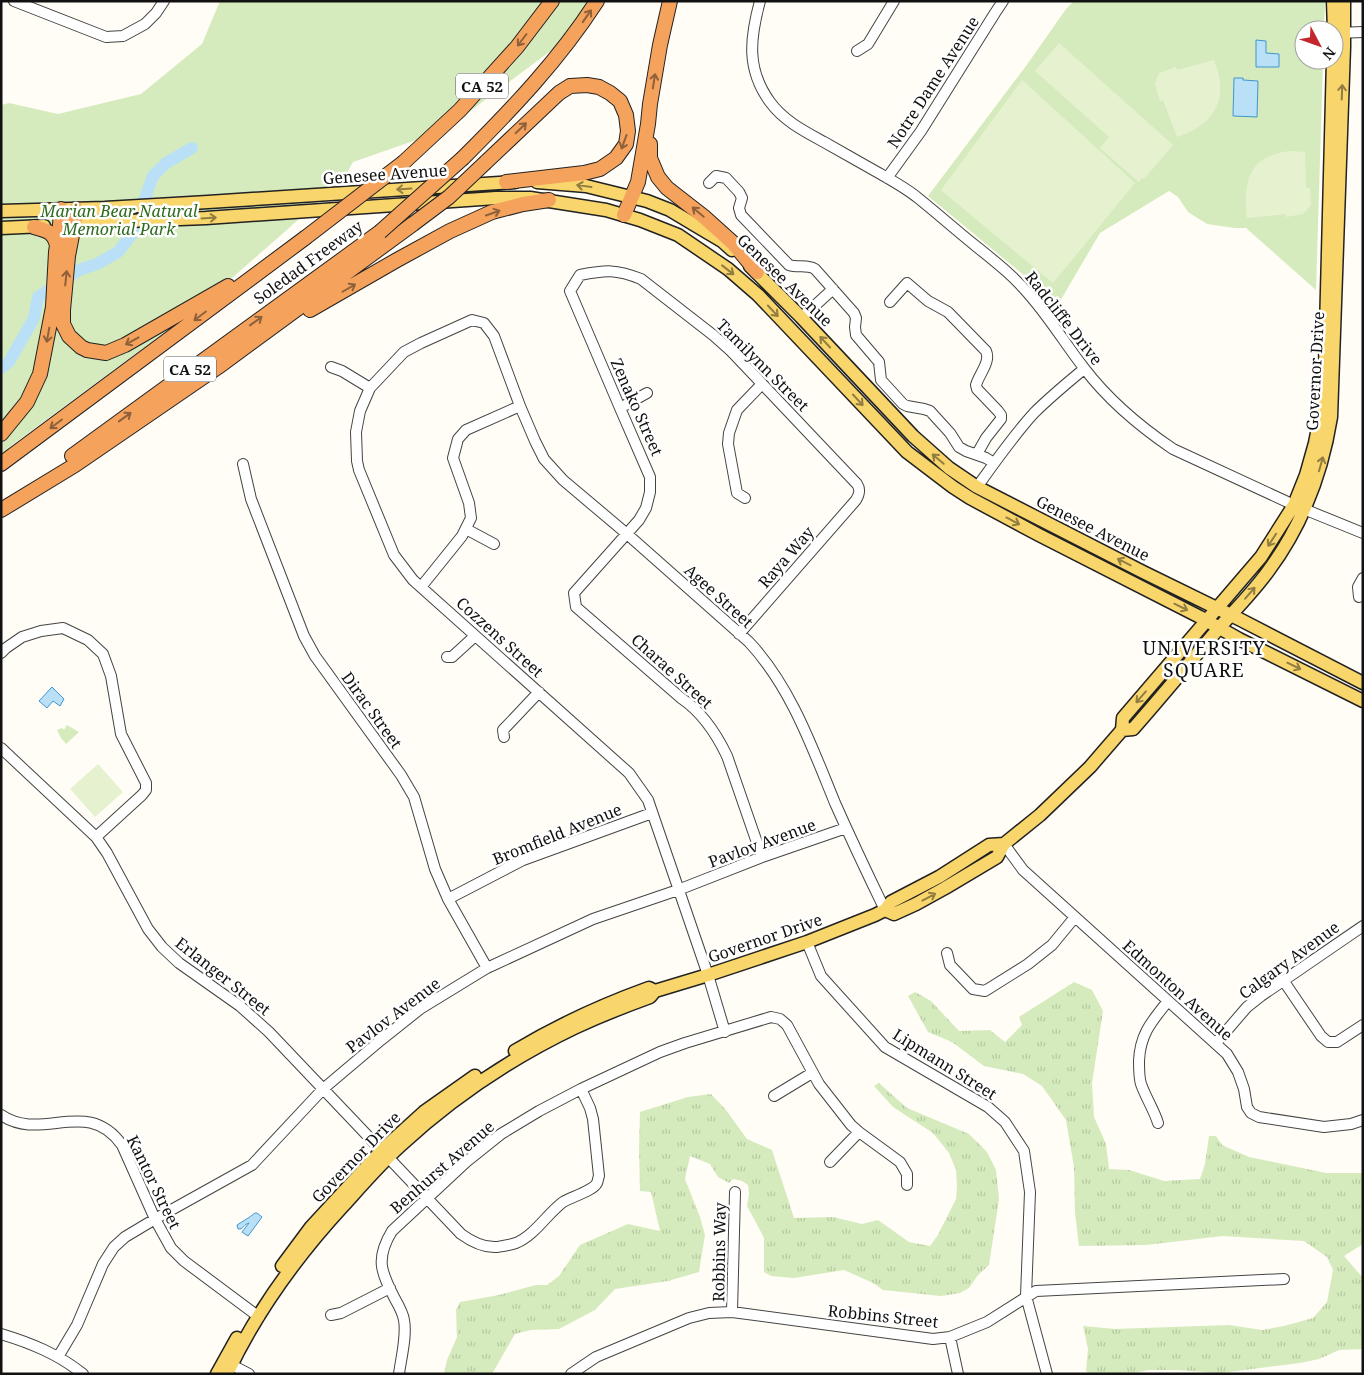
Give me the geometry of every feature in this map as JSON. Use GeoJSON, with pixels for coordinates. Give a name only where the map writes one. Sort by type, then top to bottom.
{"type":"FeatureCollection","features":[{"type":"Feature","properties":{"kind":"highway","name":"Soledad Freeway"},"geometry":{"type":"LineString","coordinates":[[1,464],[404,162],[460,110],[517,47],[552,1]]}},
{"type":"Feature","properties":{"kind":"highway","name":"Soledad Freeway"},"geometry":{"type":"LineString","coordinates":[[1,510],[226,343],[380,232],[463,158],[516,105],[551,64],[596,1]]}},
{"type":"Feature","properties":{"kind":"highway"},"geometry":{"type":"LineString","coordinates":[[624,215],[638,182],[660,45],[670,1]]}},
{"type":"Feature","properties":{"kind":"highway"},"geometry":{"type":"LineString","coordinates":[[1,510],[74,465],[218,367],[413,224],[449,197],[559,92],[570,86],[587,85],[599,87],[620,101],[626,115],[628,131],[626,144],[616,158],[600,169],[584,173],[506,182]]}},
{"type":"Feature","properties":{"kind":"highway"},"geometry":{"type":"LineString","coordinates":[[648,124],[650,158],[658,177],[667,188],[703,216],[733,243],[757,272]]}},
{"type":"Feature","properties":{"kind":"highway"},"geometry":{"type":"LineString","coordinates":[[218,367],[310,310],[450,231],[492,212],[549,200]]}},
{"type":"Feature","properties":{"kind":"highway"},"geometry":{"type":"LineString","coordinates":[[61,209],[67,225]]}},
{"type":"Feature","properties":{"kind":"highway"},"geometry":{"type":"LineString","coordinates":[[1,434],[27,402],[40,374],[48,339],[61,251],[67,225],[76,209]]}},
{"type":"Feature","properties":{"kind":"highway"},"geometry":{"type":"LineString","coordinates":[[34,227],[55,237],[61,251],[63,324],[69,336],[87,350],[106,352],[125,345],[281,256]]}},
{"type":"Feature","properties":{"kind":"main road","name":"Governor Drive"},"geometry":{"type":"LineString","coordinates":[[1333,1],[1335,20]]}},
{"type":"Feature","properties":{"kind":"main road","name":"Governor Drive"},"geometry":{"type":"LineString","coordinates":[[1340,20],[1344,1]]}},
{"type":"Feature","properties":{"kind":"main road","name":"Governor Drive"},"geometry":{"type":"LineString","coordinates":[[1122,730],[1133,729],[1268,571],[1292,536],[1306,475],[1316,443],[1325,368],[1333,70]]}},
{"type":"Feature","properties":{"kind":"main road","name":"Governor Drive"},"geometry":{"type":"LineString","coordinates":[[217,1374],[227,1366],[255,1314],[288,1272],[384,1154],[424,1112],[490,1066],[572,1019],[649,988],[655,991],[807,942],[885,910],[890,902],[939,877],[989,845],[1004,844],[1040,815],[1081,776],[1122,730],[1123,718],[1261,557],[1314,489],[1332,417],[1337,70]]}},
{"type":"Feature","properties":{"kind":"main road","name":"Genesee Avenue"},"geometry":{"type":"LineString","coordinates":[[1,211],[105,208],[506,182],[540,182],[586,186],[647,201],[670,210],[722,241],[757,272],[801,317],[912,436],[949,468],[977,487],[1363,683]]}},
{"type":"Feature","properties":{"kind":"main road","name":"Genesee Avenue"},"geometry":{"type":"LineString","coordinates":[[1,228],[161,220],[496,198],[549,200],[606,210],[640,220],[678,235],[728,268],[758,295],[907,452],[952,487],[1039,535],[1363,701]]}},
{"type":"Feature","properties":{"kind":"main road"},"geometry":{"type":"LineString","coordinates":[[788,327],[801,317]]}},
{"type":"Feature","properties":{"kind":"street"},"geometry":{"type":"LineString","coordinates":[[14,1],[106,37],[123,36],[145,24],[164,1]]}},
{"type":"Feature","properties":{"kind":"street","name":"Radcliffe Drive"},"geometry":{"type":"LineString","coordinates":[[760,1],[751,39],[752,60],[762,89],[781,115],[800,129],[915,195],[1013,276],[1034,299],[1084,369],[1121,409],[1173,449],[1300,507],[1363,533]]}},
{"type":"Feature","properties":{"kind":"street"},"geometry":{"type":"LineString","coordinates":[[857,51],[868,44],[894,1]]}},
{"type":"Feature","properties":{"kind":"street","name":"Notre Dame Avenue"},"geometry":{"type":"LineString","coordinates":[[887,178],[921,131],[1004,1]]}},
{"type":"Feature","properties":{"kind":"street"},"geometry":{"type":"LineString","coordinates":[[1344,32],[1363,32]]}},
{"type":"Feature","properties":{"kind":"street"},"geometry":{"type":"LineString","coordinates":[[709,183],[716,176],[726,178],[742,198],[739,208],[741,215],[789,265],[795,267],[809,266],[815,269],[833,289],[854,313],[856,335],[879,362],[882,380],[907,406],[930,411],[950,433],[959,447],[966,452],[977,454],[994,463]]}},
{"type":"Feature","properties":{"kind":"street","name":"Tamilynn Street"},"geometry":{"type":"LineString","coordinates":[[570,290],[580,275],[608,270],[628,274],[641,280],[731,351],[857,484],[860,488],[859,496],[856,500]]}},
{"type":"Feature","properties":{"kind":"street"},"geometry":{"type":"LineString","coordinates":[[890,302],[907,283],[928,301],[948,312],[986,351],[987,361],[976,385],[977,389],[1001,415],[1001,420],[986,438],[977,454]]}},
{"type":"Feature","properties":{"kind":"street"},"geometry":{"type":"LineString","coordinates":[[801,317],[833,289]]}},
{"type":"Feature","properties":{"kind":"street","name":"Zenako Street"},"geometry":{"type":"LineString","coordinates":[[570,290],[650,477],[650,492],[646,508],[627,534]]}},
{"type":"Feature","properties":{"kind":"street","name":"Cozzens Street"},"geometry":{"type":"LineString","coordinates":[[494,336],[484,324],[472,320],[404,352],[370,388],[360,411],[356,432],[359,470],[394,555],[412,580],[629,772],[648,800],[708,975],[725,1032]]}},
{"type":"Feature","properties":{"kind":"street","name":"Agee Street"},"geometry":{"type":"LineString","coordinates":[[494,336],[520,406],[544,459],[563,480],[627,534],[739,634],[761,655],[773,672],[799,716],[846,828],[885,910]]}},
{"type":"Feature","properties":{"kind":"street"},"geometry":{"type":"LineString","coordinates":[[331,367],[342,371],[370,388]]}},
{"type":"Feature","properties":{"kind":"street"},"geometry":{"type":"LineString","coordinates":[[977,487],[1035,413],[1060,388],[1084,369]]}},
{"type":"Feature","properties":{"kind":"street"},"geometry":{"type":"LineString","coordinates":[[745,498],[737,493],[728,444],[729,433],[738,410],[762,384]]}},
{"type":"Feature","properties":{"kind":"street"},"geometry":{"type":"LineString","coordinates":[[620,408],[647,393]]}},
{"type":"Feature","properties":{"kind":"street"},"geometry":{"type":"LineString","coordinates":[[421,587],[466,529],[471,518],[469,502],[453,458],[458,439],[466,430],[520,406]]}},
{"type":"Feature","properties":{"kind":"street","name":"Dirac Street"},"geometry":{"type":"LineString","coordinates":[[243,464],[251,500],[304,636],[315,656],[402,775],[414,797],[435,869],[448,899],[488,968]]}},
{"type":"Feature","properties":{"kind":"street","name":"Raya Way"},"geometry":{"type":"LineString","coordinates":[[739,634],[856,500]]}},
{"type":"Feature","properties":{"kind":"street"},"geometry":{"type":"LineString","coordinates":[[466,529],[494,544]]}},
{"type":"Feature","properties":{"kind":"street","name":"Charae Street"},"geometry":{"type":"LineString","coordinates":[[627,534],[574,594],[576,607],[681,698],[693,706],[711,728],[727,756],[762,858]]}},
{"type":"Feature","properties":{"kind":"street"},"geometry":{"type":"LineString","coordinates":[[1359,597],[1358,587],[1363,578]]}},
{"type":"Feature","properties":{"kind":"street"},"geometry":{"type":"LineString","coordinates":[[1,653],[22,637],[41,631],[64,628],[88,640],[103,654],[111,676],[121,734],[146,783],[146,790],[96,837]]}},
{"type":"Feature","properties":{"kind":"street"},"geometry":{"type":"LineString","coordinates":[[447,657],[452,657],[475,636]]}},
{"type":"Feature","properties":{"kind":"street"},"geometry":{"type":"LineString","coordinates":[[504,737],[503,730],[540,692]]}},
{"type":"Feature","properties":{"kind":"street","name":"Erlanger Street"},"geometry":{"type":"LineString","coordinates":[[1,748],[96,837],[107,853],[148,929],[162,947],[179,962],[240,1006],[269,1032],[384,1154],[471,1242],[491,1247],[516,1243],[527,1236],[562,1203],[592,1188],[597,1183],[599,1176],[593,1119],[590,1108],[580,1089]]}},
{"type":"Feature","properties":{"kind":"street","name":"Bromfield Avenue"},"geometry":{"type":"LineString","coordinates":[[448,899],[523,860],[652,813]]}},
{"type":"Feature","properties":{"kind":"street","name":"Pavlov Avenue"},"geometry":{"type":"LineString","coordinates":[[58,1356],[77,1325],[103,1264],[114,1247],[125,1237],[155,1219],[252,1165],[323,1089],[420,1010],[488,968],[593,919],[846,828]]}},
{"type":"Feature","properties":{"kind":"street","name":"Edmonton Avenue"},"geometry":{"type":"LineString","coordinates":[[1004,844],[1023,870],[1227,1054],[1238,1072],[1244,1089],[1247,1107],[1251,1113],[1259,1117],[1324,1127],[1351,1124],[1363,1120]]}},
{"type":"Feature","properties":{"kind":"street"},"geometry":{"type":"LineString","coordinates":[[947,953],[950,965],[972,989],[984,991],[1028,964],[1052,945],[1075,917]]}},
{"type":"Feature","properties":{"kind":"street","name":"Calgary Avenue"},"geometry":{"type":"LineString","coordinates":[[1216,1043],[1261,996],[1363,926]]}},
{"type":"Feature","properties":{"kind":"street","name":"Lipmann Street"},"geometry":{"type":"LineString","coordinates":[[807,942],[820,976],[868,1021],[885,1047],[988,1107],[1005,1122],[1024,1151],[1030,1192],[1026,1296],[1048,1374]]}},
{"type":"Feature","properties":{"kind":"street"},"geometry":{"type":"LineString","coordinates":[[1283,980],[1321,1036],[1328,1042],[1337,1042],[1363,1025]]}},
{"type":"Feature","properties":{"kind":"street"},"geometry":{"type":"LineString","coordinates":[[1158,1123],[1141,1084],[1139,1050],[1143,1036],[1168,1001]]}},
{"type":"Feature","properties":{"kind":"street","name":"Benhurst Avenue"},"geometry":{"type":"LineString","coordinates":[[399,1374],[405,1331],[404,1320],[382,1267],[381,1254],[385,1243],[392,1231],[427,1198],[466,1162],[501,1134],[580,1089],[660,1052],[771,1018],[780,1019],[787,1025],[812,1073]]}},
{"type":"Feature","properties":{"kind":"street"},"geometry":{"type":"LineString","coordinates":[[774,1096],[812,1073],[851,1125],[900,1162],[906,1174],[907,1185]]}},
{"type":"Feature","properties":{"kind":"street","name":"Kantor Street"},"geometry":{"type":"LineString","coordinates":[[1,1115],[20,1124],[83,1121],[97,1124],[115,1134],[133,1167],[167,1243],[178,1255],[255,1314]]}},
{"type":"Feature","properties":{"kind":"street"},"geometry":{"type":"LineString","coordinates":[[830,1162],[859,1132]]}},
{"type":"Feature","properties":{"kind":"street","name":"Robbins Way"},"geometry":{"type":"LineString","coordinates":[[732,1312],[735,1192]]}},
{"type":"Feature","properties":{"kind":"street","name":"Robbins Street"},"geometry":{"type":"LineString","coordinates":[[571,1374],[596,1357],[689,1318],[709,1313],[732,1312],[933,1339],[950,1338],[987,1322],[1026,1296],[1036,1292],[1284,1279]]}},
{"type":"Feature","properties":{"kind":"street"},"geometry":{"type":"LineString","coordinates":[[331,1315],[341,1314],[390,1288]]}},
{"type":"Feature","properties":{"kind":"street"},"geometry":{"type":"LineString","coordinates":[[1,1334],[32,1344],[58,1356],[83,1374]]}},
{"type":"Feature","properties":{"kind":"street"},"geometry":{"type":"LineString","coordinates":[[950,1338],[958,1374]]}},
{"type":"Feature","properties":{"kind":"street"},"geometry":{"type":"LineString","coordinates":[[227,1366],[249,1374]]}},
{"type":"Feature","properties":{"kind":"green space","name":"Marian Bear Natural Memorial Park"},"geometry":{"type":"Polygon","coordinates":[[[220,1],[605,1],[593,19],[445,130],[353,162],[344,178],[195,310],[12,445],[1,457],[1,105],[9,103],[58,114],[141,94],[202,44],[220,1]]]}},
{"type":"Feature","properties":{"kind":"green space"},"geometry":{"type":"Polygon","coordinates":[[[1074,1],[1325,1],[1324,20],[1294,20],[1294,70],[1323,70],[1316,290],[1246,228],[1207,224],[1188,212],[1178,197],[1169,191],[1100,233],[1056,308],[1043,291],[928,196],[1026,66],[1066,9],[1074,1]]]}},
{"type":"Feature","properties":{"kind":"green space"},"geometry":{"type":"Polygon","coordinates":[[[1059,43],[1173,145],[1144,179],[1142,178],[1139,182],[1100,148],[1109,137],[1035,71],[1059,43]]]}},
{"type":"Feature","properties":{"kind":"green space"},"geometry":{"type":"Polygon","coordinates":[[[1214,60],[1219,74],[1220,86],[1216,108],[1201,125],[1177,137],[1163,100],[1160,101],[1155,84],[1159,73],[1176,67],[1177,70],[1214,60]]]}},
{"type":"Feature","properties":{"kind":"green space"},"geometry":{"type":"Polygon","coordinates":[[[1022,80],[1135,183],[1053,283],[941,190],[1022,80]]]}},
{"type":"Feature","properties":{"kind":"green space"},"geometry":{"type":"Polygon","coordinates":[[[1291,151],[1305,152],[1306,188],[1310,188],[1311,205],[1303,214],[1286,217],[1286,214],[1247,218],[1246,192],[1252,172],[1266,158],[1291,151]]]}},
{"type":"Feature","properties":{"kind":"green space"},"geometry":{"type":"Polygon","coordinates":[[[67,725],[79,732],[66,744],[57,730],[62,728],[64,730],[67,725]]]}},
{"type":"Feature","properties":{"kind":"green space"},"geometry":{"type":"Polygon","coordinates":[[[98,764],[123,792],[95,817],[70,789],[98,764]]]}},
{"type":"Feature","properties":{"kind":"green space"},"geometry":{"type":"Polygon","coordinates":[[[1074,982],[1092,990],[1103,1011],[1092,1083],[1094,1117],[1106,1144],[1109,1169],[1129,1170],[1164,1181],[1200,1179],[1205,1164],[1209,1136],[1216,1136],[1222,1145],[1249,1157],[1326,1173],[1363,1173],[1363,1244],[1344,1256],[1363,1278],[1363,1349],[1339,1350],[1319,1359],[1300,1363],[1221,1373],[1148,1370],[1131,1374],[1089,1374],[1086,1371],[1088,1349],[1083,1326],[1115,1329],[1229,1325],[1262,1330],[1284,1326],[1313,1318],[1327,1302],[1333,1270],[1327,1257],[1304,1241],[1223,1236],[1146,1245],[1079,1246],[1075,1213],[1074,1167],[1066,1120],[1042,1086],[1023,1074],[984,1066],[952,1042],[928,1032],[908,996],[915,992],[931,1001],[959,1031],[990,1030],[1005,1042],[1022,1025],[1019,1017],[1074,982]]]}},
{"type":"Feature","properties":{"kind":"green space"},"geometry":{"type":"Polygon","coordinates":[[[879,1083],[907,1108],[969,1134],[987,1152],[996,1170],[999,1199],[989,1265],[978,1275],[969,1288],[960,1293],[941,1296],[883,1290],[873,1283],[844,1270],[794,1278],[771,1276],[764,1272],[764,1238],[747,1206],[748,1185],[733,1179],[729,1183],[718,1177],[710,1164],[690,1156],[685,1179],[705,1235],[699,1272],[668,1281],[615,1289],[595,1310],[559,1329],[531,1330],[515,1334],[492,1374],[444,1374],[447,1360],[457,1337],[456,1310],[460,1302],[499,1295],[536,1285],[547,1285],[559,1276],[580,1245],[628,1224],[660,1231],[651,1192],[640,1191],[640,1112],[688,1097],[711,1094],[726,1110],[747,1139],[772,1150],[794,1218],[833,1217],[862,1224],[878,1220],[909,1242],[930,1246],[938,1235],[956,1199],[956,1170],[949,1153],[933,1133],[893,1107],[874,1086],[879,1083]]]}},
{"type":"Feature","properties":{"kind":"water"},"geometry":{"type":"Polygon","coordinates":[[[1256,40],[1266,41],[1266,53],[1279,54],[1279,67],[1256,67],[1256,40]]]}},
{"type":"Feature","properties":{"kind":"water"},"geometry":{"type":"Polygon","coordinates":[[[1234,78],[1258,81],[1257,117],[1233,116],[1234,78]]]}},
{"type":"Feature","properties":{"kind":"water"},"geometry":{"type":"Polygon","coordinates":[[[52,687],[64,699],[60,706],[53,701],[47,708],[39,701],[52,687]]]}},
{"type":"Feature","properties":{"kind":"water"},"geometry":{"type":"Polygon","coordinates":[[[255,1213],[262,1217],[248,1236],[242,1232],[249,1223],[240,1229],[238,1229],[237,1225],[255,1213]]]}},
{"type":"Feature","properties":{"kind":"waterway"},"geometry":{"type":"LineString","coordinates":[[1,368],[9,362],[34,318],[38,297],[79,270],[97,264],[118,252],[132,234],[153,176],[166,163],[192,148]]}},
{"type":"Feature","properties":{"kind":"district","name":"UNIVERSITY SQUARE"},"geometry":{"type":"Point","coordinates":[1204,659]}}]}
